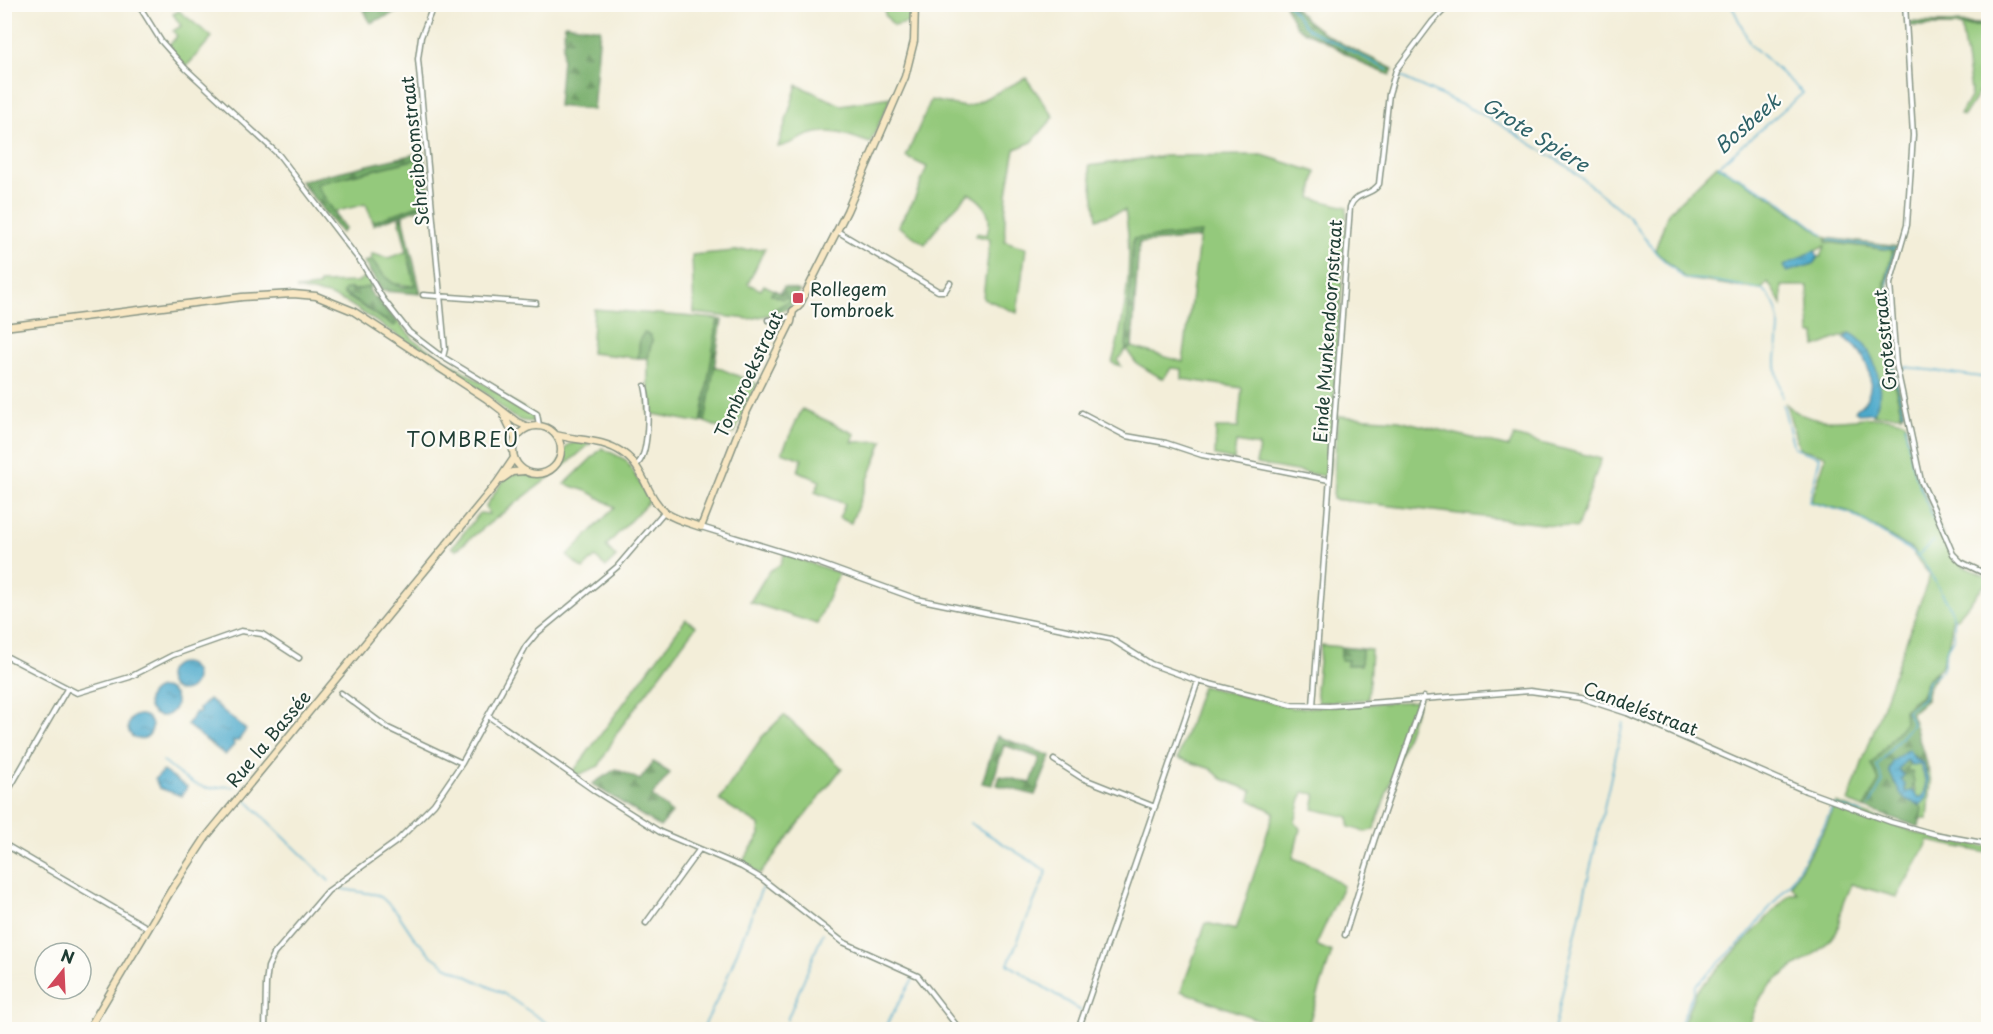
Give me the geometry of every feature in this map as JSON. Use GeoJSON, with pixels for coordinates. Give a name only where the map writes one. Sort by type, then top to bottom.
{"type":"FeatureCollection","features":[{"type":"Feature","properties":{"kind":"main road","name":"Tombroekstraat"},"geometry":{"type":"LineString","coordinates":[[832,238],[909,66],[916,30],[915,4]]}},
{"type":"Feature","properties":{"kind":"main road","name":"Tombroekstraat"},"geometry":{"type":"LineString","coordinates":[[701,527],[741,424],[791,322],[790,316],[799,306],[840,217],[850,201]]}},
{"type":"Feature","properties":{"kind":"main road"},"geometry":{"type":"LineString","coordinates":[[4,327],[242,297],[293,294],[316,296],[353,311],[487,399],[502,412],[528,427]]}},
{"type":"Feature","properties":{"kind":"main road"},"geometry":{"type":"LineString","coordinates":[[502,412],[515,438],[514,458],[524,471],[536,474],[548,471],[557,464],[562,450],[571,441],[581,438]]}},
{"type":"Feature","properties":{"kind":"main road"},"geometry":{"type":"LineString","coordinates":[[515,438],[528,427],[538,425],[547,427],[556,435],[562,450]]}},
{"type":"Feature","properties":{"kind":"main road"},"geometry":{"type":"LineString","coordinates":[[556,435],[581,438],[614,448],[636,465],[654,499],[665,512],[701,527]]}},
{"type":"Feature","properties":{"kind":"main road","name":"Rue la Bassée"},"geometry":{"type":"LineString","coordinates":[[88,1029],[206,837],[497,483],[514,458]]}},
{"type":"Feature","properties":{"kind":"main road","name":"Rue la Bassée"},"geometry":{"type":"LineString","coordinates":[[497,483],[512,472],[524,471]]}},
{"type":"Feature","properties":{"kind":"street"},"geometry":{"type":"LineString","coordinates":[[138,4],[161,41],[185,68],[279,155],[363,265],[404,327],[443,357],[538,416],[538,425]]}},
{"type":"Feature","properties":{"kind":"street","name":"Schreiboomstraat"},"geometry":{"type":"LineString","coordinates":[[434,4],[421,37],[418,59],[442,296],[445,349],[443,357]]}},
{"type":"Feature","properties":{"kind":"street","name":"Einde Munkendoornstraat"},"geometry":{"type":"LineString","coordinates":[[1313,706],[1350,207],[1354,199],[1376,189],[1379,184],[1389,94],[1396,70],[1432,22],[1450,4]]}},
{"type":"Feature","properties":{"kind":"street","name":"Grotestraat"},"geometry":{"type":"LineString","coordinates":[[1905,4],[1913,135],[1909,209],[1890,284],[1896,364],[1921,481],[1953,554],[1962,562],[1989,574]]}},
{"type":"Feature","properties":{"kind":"street"},"geometry":{"type":"LineString","coordinates":[[837,231],[938,291],[945,291],[950,283]]}},
{"type":"Feature","properties":{"kind":"street"},"geometry":{"type":"LineString","coordinates":[[423,295],[536,303]]}},
{"type":"Feature","properties":{"kind":"street"},"geometry":{"type":"LineString","coordinates":[[768,320],[790,316]]}},
{"type":"Feature","properties":{"kind":"street"},"geometry":{"type":"LineString","coordinates":[[636,465],[643,459],[646,449],[645,386]]}},
{"type":"Feature","properties":{"kind":"street"},"geometry":{"type":"LineString","coordinates":[[1082,414],[1126,436],[1171,444],[1202,455],[1329,480]]}},
{"type":"Feature","properties":{"kind":"street"},"geometry":{"type":"LineString","coordinates":[[264,1029],[268,967],[274,954],[328,891],[415,825],[434,804],[462,763],[520,655],[536,634],[604,579],[665,512]]}},
{"type":"Feature","properties":{"kind":"street","name":"Candeléstraat"},"geometry":{"type":"LineString","coordinates":[[701,527],[815,562],[902,594],[1111,639],[1152,664],[1198,681],[1292,705],[1313,706],[1530,691],[1581,698],[1627,713],[1806,791],[1891,822],[1934,834],[1989,844]]}},
{"type":"Feature","properties":{"kind":"street"},"geometry":{"type":"LineString","coordinates":[[4,655],[77,693],[130,677],[183,651],[241,631],[262,634],[299,658]]}},
{"type":"Feature","properties":{"kind":"street"},"geometry":{"type":"LineString","coordinates":[[1078,1029],[1198,681]]}},
{"type":"Feature","properties":{"kind":"street"},"geometry":{"type":"LineString","coordinates":[[4,798],[67,689]]}},
{"type":"Feature","properties":{"kind":"street"},"geometry":{"type":"LineString","coordinates":[[340,693],[388,728],[462,763]]}},
{"type":"Feature","properties":{"kind":"street"},"geometry":{"type":"LineString","coordinates":[[1345,935],[1375,838],[1424,697]]}},
{"type":"Feature","properties":{"kind":"street"},"geometry":{"type":"LineString","coordinates":[[488,716],[640,820],[699,850],[726,859],[760,878],[843,942],[918,976],[960,1029]]}},
{"type":"Feature","properties":{"kind":"street"},"geometry":{"type":"LineString","coordinates":[[1054,760],[1082,778],[1155,807]]}},
{"type":"Feature","properties":{"kind":"street"},"geometry":{"type":"LineString","coordinates":[[4,844],[148,929]]}},
{"type":"Feature","properties":{"kind":"street"},"geometry":{"type":"LineString","coordinates":[[646,923],[699,850]]}},
{"type":"Feature","properties":{"kind":"green space"},"geometry":{"type":"Polygon","coordinates":[[[362,5],[368,9],[372,5],[378,5],[382,12],[390,7],[389,5],[414,5],[370,23],[362,5]]]}},
{"type":"Feature","properties":{"kind":"green space"},"geometry":{"type":"Polygon","coordinates":[[[885,5],[911,5],[912,22],[894,26],[885,15],[885,5]]]}},
{"type":"Feature","properties":{"kind":"green space"},"geometry":{"type":"Polygon","coordinates":[[[1285,5],[1293,5],[1314,26],[1326,34],[1393,69],[1390,75],[1363,64],[1324,40],[1301,30],[1296,26],[1285,5]]]}},
{"type":"Feature","properties":{"kind":"green space"},"geometry":{"type":"Polygon","coordinates":[[[179,11],[212,37],[186,67],[168,47],[177,36],[173,31],[181,26],[173,14],[179,11]]]}},
{"type":"Feature","properties":{"kind":"green space"},"geometry":{"type":"Polygon","coordinates":[[[1908,22],[1988,24],[1988,26],[1907,26],[1908,22]]]}},
{"type":"Feature","properties":{"kind":"green space"},"geometry":{"type":"Polygon","coordinates":[[[565,24],[600,29],[593,110],[558,106],[565,24]]]}},
{"type":"Feature","properties":{"kind":"green space"},"geometry":{"type":"Polygon","coordinates":[[[1961,26],[1988,26],[1988,78],[1964,116],[1960,115],[1970,97],[1971,90],[1961,26]]]}},
{"type":"Feature","properties":{"kind":"green space"},"geometry":{"type":"Polygon","coordinates":[[[1026,78],[1054,117],[1032,142],[1015,149],[1006,206],[1005,241],[1026,248],[1017,313],[983,298],[990,239],[976,236],[977,233],[987,235],[989,221],[987,210],[975,197],[969,193],[943,220],[925,244],[898,226],[914,200],[927,167],[906,157],[931,100],[965,107],[1026,78]]]}},
{"type":"Feature","properties":{"kind":"green space"},"geometry":{"type":"Polygon","coordinates":[[[797,85],[841,105],[891,97],[870,143],[840,133],[825,132],[809,135],[778,147],[797,85]]]}},
{"type":"Feature","properties":{"kind":"green space"},"geometry":{"type":"Polygon","coordinates":[[[424,152],[431,204],[373,225],[373,222],[424,203],[417,159],[316,184],[345,229],[341,233],[300,181],[424,152]]]}},
{"type":"Feature","properties":{"kind":"green space"},"geometry":{"type":"Polygon","coordinates":[[[1262,155],[1316,172],[1311,198],[1347,207],[1329,474],[1324,476],[1256,464],[1259,446],[1236,442],[1234,460],[1215,456],[1216,428],[1238,428],[1242,388],[1182,379],[1182,369],[1171,368],[1164,378],[1161,378],[1136,363],[1126,349],[1118,360],[1121,366],[1112,363],[1125,307],[1129,268],[1128,229],[1125,210],[1097,219],[1089,166],[1165,156],[1262,155]],[[1200,234],[1133,239],[1132,347],[1183,362],[1200,234]]]}},
{"type":"Feature","properties":{"kind":"green space"},"geometry":{"type":"Polygon","coordinates":[[[418,159],[425,203],[373,222],[366,204],[334,212],[315,184],[418,159]]]}},
{"type":"Feature","properties":{"kind":"green space"},"geometry":{"type":"Polygon","coordinates":[[[1717,165],[1774,199],[1827,238],[1827,242],[1893,250],[1885,283],[1892,374],[1902,415],[1873,415],[1879,392],[1878,381],[1865,352],[1850,333],[1816,347],[1815,334],[1810,334],[1808,286],[1782,286],[1782,305],[1768,282],[1761,290],[1686,279],[1655,250],[1668,213],[1717,165]],[[1825,246],[1785,266],[1787,271],[1813,264],[1818,257],[1821,257],[1825,246]]]}},
{"type":"Feature","properties":{"kind":"green space"},"geometry":{"type":"Polygon","coordinates":[[[403,216],[421,294],[382,291],[364,262],[371,259],[384,276],[395,284],[408,287],[415,285],[399,218],[403,216]]]}},
{"type":"Feature","properties":{"kind":"green space"},"geometry":{"type":"Polygon","coordinates":[[[1201,233],[1199,238],[1139,243],[1132,347],[1126,349],[1133,239],[1201,233]]]}},
{"type":"Feature","properties":{"kind":"green space"},"geometry":{"type":"Polygon","coordinates":[[[1827,238],[1898,247],[1888,282],[1895,372],[1905,412],[1902,415],[1892,374],[1885,283],[1893,250],[1826,242],[1827,238]]]}},
{"type":"Feature","properties":{"kind":"green space"},"geometry":{"type":"Polygon","coordinates":[[[765,248],[748,284],[761,290],[764,285],[774,290],[771,294],[787,297],[789,301],[772,311],[773,314],[749,319],[694,313],[692,255],[765,248]]]}},
{"type":"Feature","properties":{"kind":"green space"},"geometry":{"type":"Polygon","coordinates":[[[408,251],[416,281],[413,286],[389,283],[371,259],[372,254],[388,258],[408,251]]]}},
{"type":"Feature","properties":{"kind":"green space"},"geometry":{"type":"Polygon","coordinates":[[[368,275],[372,287],[356,290],[350,288],[344,295],[385,321],[396,323],[372,297],[379,299],[415,341],[534,415],[533,421],[513,417],[486,393],[348,303],[328,295],[296,289],[319,287],[319,283],[357,282],[368,275]]]}},
{"type":"Feature","properties":{"kind":"green space"},"geometry":{"type":"Polygon","coordinates":[[[368,287],[396,324],[394,326],[343,293],[345,289],[356,290],[368,287]]]}},
{"type":"Feature","properties":{"kind":"green space"},"geometry":{"type":"Polygon","coordinates":[[[784,287],[800,291],[790,308],[773,314],[772,311],[789,301],[787,297],[782,299],[771,294],[774,290],[780,293],[784,287]]]}},
{"type":"Feature","properties":{"kind":"green space"},"geometry":{"type":"Polygon","coordinates":[[[594,309],[718,319],[701,423],[648,413],[648,358],[652,340],[640,339],[638,358],[591,353],[594,309]]]}},
{"type":"Feature","properties":{"kind":"green space"},"geometry":{"type":"Polygon","coordinates":[[[718,319],[722,320],[705,422],[702,421],[718,319]]]}},
{"type":"Feature","properties":{"kind":"green space"},"geometry":{"type":"Polygon","coordinates":[[[644,333],[650,335],[652,340],[648,358],[638,358],[640,339],[644,333]]]}},
{"type":"Feature","properties":{"kind":"green space"},"geometry":{"type":"Polygon","coordinates":[[[714,366],[757,384],[734,434],[705,422],[714,366]]]}},
{"type":"Feature","properties":{"kind":"green space"},"geometry":{"type":"Polygon","coordinates":[[[1786,404],[1800,414],[1814,419],[1890,418],[1905,422],[1915,472],[1952,556],[1963,566],[1988,577],[1988,581],[1957,618],[1952,617],[1950,637],[1941,667],[1928,678],[1921,695],[1911,702],[1905,722],[1872,764],[1879,781],[1864,808],[1848,802],[1930,575],[1914,555],[1916,552],[1850,512],[1811,502],[1826,456],[1799,448],[1786,404]]]}},
{"type":"Feature","properties":{"kind":"green space"},"geometry":{"type":"Polygon","coordinates":[[[802,409],[855,434],[852,442],[883,441],[851,523],[839,518],[845,504],[815,492],[820,481],[798,471],[802,459],[782,452],[802,409]]]}},
{"type":"Feature","properties":{"kind":"green space"},"geometry":{"type":"Polygon","coordinates":[[[1337,416],[1399,420],[1509,447],[1514,436],[1601,459],[1577,528],[1333,499],[1337,416]]]}},
{"type":"Feature","properties":{"kind":"green space"},"geometry":{"type":"Polygon","coordinates":[[[576,442],[590,444],[456,550],[452,547],[480,513],[489,514],[486,506],[506,478],[514,474],[546,476],[557,467],[568,445],[576,442]]]}},
{"type":"Feature","properties":{"kind":"green space"},"geometry":{"type":"Polygon","coordinates":[[[602,448],[626,460],[650,500],[606,546],[616,557],[606,567],[595,557],[583,569],[567,556],[615,507],[589,492],[565,484],[602,448]]]}},
{"type":"Feature","properties":{"kind":"green space"},"geometry":{"type":"Polygon","coordinates":[[[784,554],[839,573],[817,624],[750,602],[769,571],[780,565],[784,554]]]}},
{"type":"Feature","properties":{"kind":"green space"},"geometry":{"type":"Polygon","coordinates":[[[686,619],[696,626],[618,731],[599,766],[578,775],[573,772],[686,619]]]}},
{"type":"Feature","properties":{"kind":"green space"},"geometry":{"type":"Polygon","coordinates":[[[1321,645],[1341,647],[1341,660],[1348,660],[1347,665],[1361,665],[1362,649],[1371,650],[1368,699],[1318,703],[1316,688],[1321,645]]]}},
{"type":"Feature","properties":{"kind":"green space"},"geometry":{"type":"Polygon","coordinates":[[[1341,647],[1362,649],[1361,665],[1347,665],[1348,660],[1341,660],[1341,647]]]}},
{"type":"Feature","properties":{"kind":"green space"},"geometry":{"type":"Polygon","coordinates":[[[1936,672],[1929,686],[1926,700],[1911,713],[1929,771],[1926,771],[1923,763],[1906,750],[1889,768],[1894,783],[1922,808],[1919,827],[1864,808],[1879,781],[1872,764],[1905,722],[1904,710],[1921,695],[1928,678],[1936,672]]]}},
{"type":"Feature","properties":{"kind":"green space"},"geometry":{"type":"Polygon","coordinates":[[[1202,686],[1293,708],[1419,701],[1374,829],[1366,832],[1349,827],[1349,817],[1313,809],[1316,794],[1303,792],[1295,822],[1300,829],[1293,858],[1318,868],[1343,886],[1316,945],[1332,952],[1307,1029],[1283,1029],[1181,991],[1206,923],[1236,930],[1274,812],[1250,800],[1252,791],[1222,779],[1211,769],[1178,758],[1202,686]]]}},
{"type":"Feature","properties":{"kind":"green space"},"geometry":{"type":"Polygon","coordinates":[[[784,715],[842,768],[760,874],[742,862],[760,835],[759,825],[719,800],[762,737],[784,715]]]}},
{"type":"Feature","properties":{"kind":"green space"},"geometry":{"type":"Polygon","coordinates":[[[997,736],[1051,756],[1035,795],[997,785],[1000,776],[1031,783],[1040,758],[1004,745],[992,785],[982,783],[997,736]]]}},
{"type":"Feature","properties":{"kind":"green space"},"geometry":{"type":"Polygon","coordinates":[[[1906,760],[1909,763],[1907,770],[1912,772],[1914,782],[1912,793],[1905,792],[1905,785],[1901,779],[1904,775],[1899,769],[1906,760]]]}},
{"type":"Feature","properties":{"kind":"green space"},"geometry":{"type":"Polygon","coordinates":[[[653,762],[670,773],[652,796],[672,813],[660,827],[592,784],[616,769],[640,780],[653,762]]]}},
{"type":"Feature","properties":{"kind":"green space"},"geometry":{"type":"Polygon","coordinates":[[[1909,763],[1911,765],[1920,764],[1922,768],[1925,785],[1922,797],[1916,797],[1912,774],[1907,770],[1909,763]]]}},
{"type":"Feature","properties":{"kind":"green space"},"geometry":{"type":"Polygon","coordinates":[[[1926,771],[1929,771],[1931,783],[1928,819],[1922,819],[1920,805],[1927,798],[1926,771]]]}},
{"type":"Feature","properties":{"kind":"green space"},"geometry":{"type":"Polygon","coordinates":[[[1836,803],[1919,834],[1988,847],[1988,853],[1929,841],[1897,897],[1851,884],[1836,932],[1812,956],[1774,981],[1755,1008],[1749,1029],[1681,1030],[1695,993],[1790,894],[1798,894],[1791,885],[1826,827],[1836,803]]]}},
{"type":"Feature","properties":{"kind":"water"},"geometry":{"type":"Polygon","coordinates":[[[1815,250],[1818,257],[1813,264],[1787,272],[1784,266],[1815,250]]]}},
{"type":"Feature","properties":{"kind":"water"},"geometry":{"type":"Polygon","coordinates":[[[1850,333],[1866,346],[1876,369],[1879,393],[1878,404],[1873,413],[1858,414],[1855,411],[1863,404],[1869,393],[1870,375],[1863,357],[1851,342],[1844,338],[1850,333]]]}},
{"type":"Feature","properties":{"kind":"water"},"geometry":{"type":"Polygon","coordinates":[[[182,663],[192,667],[196,677],[192,687],[182,691],[172,687],[168,677],[172,667],[182,663]]]}},
{"type":"Feature","properties":{"kind":"water"},"geometry":{"type":"Polygon","coordinates":[[[162,688],[172,692],[176,702],[172,712],[162,716],[152,712],[148,702],[152,692],[162,688]]]}},
{"type":"Feature","properties":{"kind":"water"},"geometry":{"type":"Polygon","coordinates":[[[209,699],[246,730],[238,741],[233,741],[234,745],[225,755],[187,725],[196,712],[200,713],[199,709],[209,699]]]}},
{"type":"Feature","properties":{"kind":"water"},"geometry":{"type":"Polygon","coordinates":[[[140,715],[149,718],[152,727],[149,736],[140,739],[131,736],[128,727],[131,718],[140,715]]]}},
{"type":"Feature","properties":{"kind":"water"},"geometry":{"type":"Polygon","coordinates":[[[1908,749],[1915,759],[1923,763],[1928,780],[1927,798],[1920,805],[1903,798],[1889,771],[1892,762],[1908,749]],[[1907,759],[1899,769],[1904,775],[1901,779],[1905,785],[1905,792],[1913,791],[1917,797],[1922,797],[1925,785],[1923,772],[1920,764],[1911,765],[1907,759]]]}},
{"type":"Feature","properties":{"kind":"water"},"geometry":{"type":"Polygon","coordinates":[[[163,771],[187,787],[182,796],[159,788],[155,779],[163,771]]]}},
{"type":"Feature","properties":{"kind":"waterway","name":"Grote Spiere"},"geometry":{"type":"LineString","coordinates":[[1288,4],[1307,28],[1388,70]]}},
{"type":"Feature","properties":{"kind":"waterway","name":"Bosbeek"},"geometry":{"type":"LineString","coordinates":[[1731,4],[1750,44],[1803,93],[1718,166],[1776,198],[1824,235]]}},
{"type":"Feature","properties":{"kind":"waterway","name":"Grote Spiere"},"geometry":{"type":"LineString","coordinates":[[1399,76],[1488,117],[1567,166],[1628,216],[1657,254],[1685,279],[1709,280],[1763,290],[1778,314],[1776,365],[1782,397]]}},
{"type":"Feature","properties":{"kind":"waterway","name":"Bosbeek"},"geometry":{"type":"LineString","coordinates":[[1829,240],[1895,249]]}},
{"type":"Feature","properties":{"kind":"waterway","name":"Bosbeek"},"geometry":{"type":"LineString","coordinates":[[1894,253],[1887,312],[1891,353],[1903,412]]}},
{"type":"Feature","properties":{"kind":"waterway"},"geometry":{"type":"LineString","coordinates":[[1902,371],[1902,368],[1906,367],[1988,378]]}},
{"type":"Feature","properties":{"kind":"waterway","name":"Grote Spiere"},"geometry":{"type":"LineString","coordinates":[[1783,405],[1794,448],[1820,457],[1809,502],[1850,513],[1914,553],[1922,560],[1949,605],[1954,620],[1954,637],[1947,648],[1943,669],[1928,681],[1923,698],[1907,711],[1912,724],[1877,766],[1883,781],[1869,807]]}},
{"type":"Feature","properties":{"kind":"waterway","name":"Bosbeek"},"geometry":{"type":"LineString","coordinates":[[1905,426],[1914,473],[1941,536]]}},
{"type":"Feature","properties":{"kind":"waterway","name":"Bosbeek"},"geometry":{"type":"LineString","coordinates":[[1917,556],[1934,541]]}},
{"type":"Feature","properties":{"kind":"waterway"},"geometry":{"type":"LineString","coordinates":[[1554,1030],[1623,723]]}},
{"type":"Feature","properties":{"kind":"waterway"},"geometry":{"type":"LineString","coordinates":[[163,761],[179,774],[197,784],[209,788],[233,787]]}},
{"type":"Feature","properties":{"kind":"waterway"},"geometry":{"type":"LineString","coordinates":[[246,800],[329,881]]}},
{"type":"Feature","properties":{"kind":"waterway"},"geometry":{"type":"LineString","coordinates":[[1678,1030],[1696,985],[1745,938],[1790,883],[1824,826],[1833,805],[1864,814]]}},
{"type":"Feature","properties":{"kind":"waterway"},"geometry":{"type":"LineString","coordinates":[[970,823],[1047,871],[1008,964],[1081,1011]]}},
{"type":"Feature","properties":{"kind":"waterway"},"geometry":{"type":"LineString","coordinates":[[702,1030],[723,988],[763,885]]}},
{"type":"Feature","properties":{"kind":"waterway"},"geometry":{"type":"LineString","coordinates":[[342,889],[379,895],[397,912],[413,936],[432,956],[446,966],[504,994],[557,1030]]}},
{"type":"Feature","properties":{"kind":"waterway"},"geometry":{"type":"LineString","coordinates":[[787,1020],[823,933]]}},
{"type":"Feature","properties":{"kind":"waterway"},"geometry":{"type":"LineString","coordinates":[[883,1030],[914,977]]}},
{"type":"Feature","properties":{"kind":"place","name":"Rollegem Tombroek"},"geometry":{"type":"Point","coordinates":[798,298]}},
{"type":"Feature","properties":{"kind":"district","name":"TOMBREÛ"},"geometry":{"type":"Point","coordinates":[463,439]}}]}
